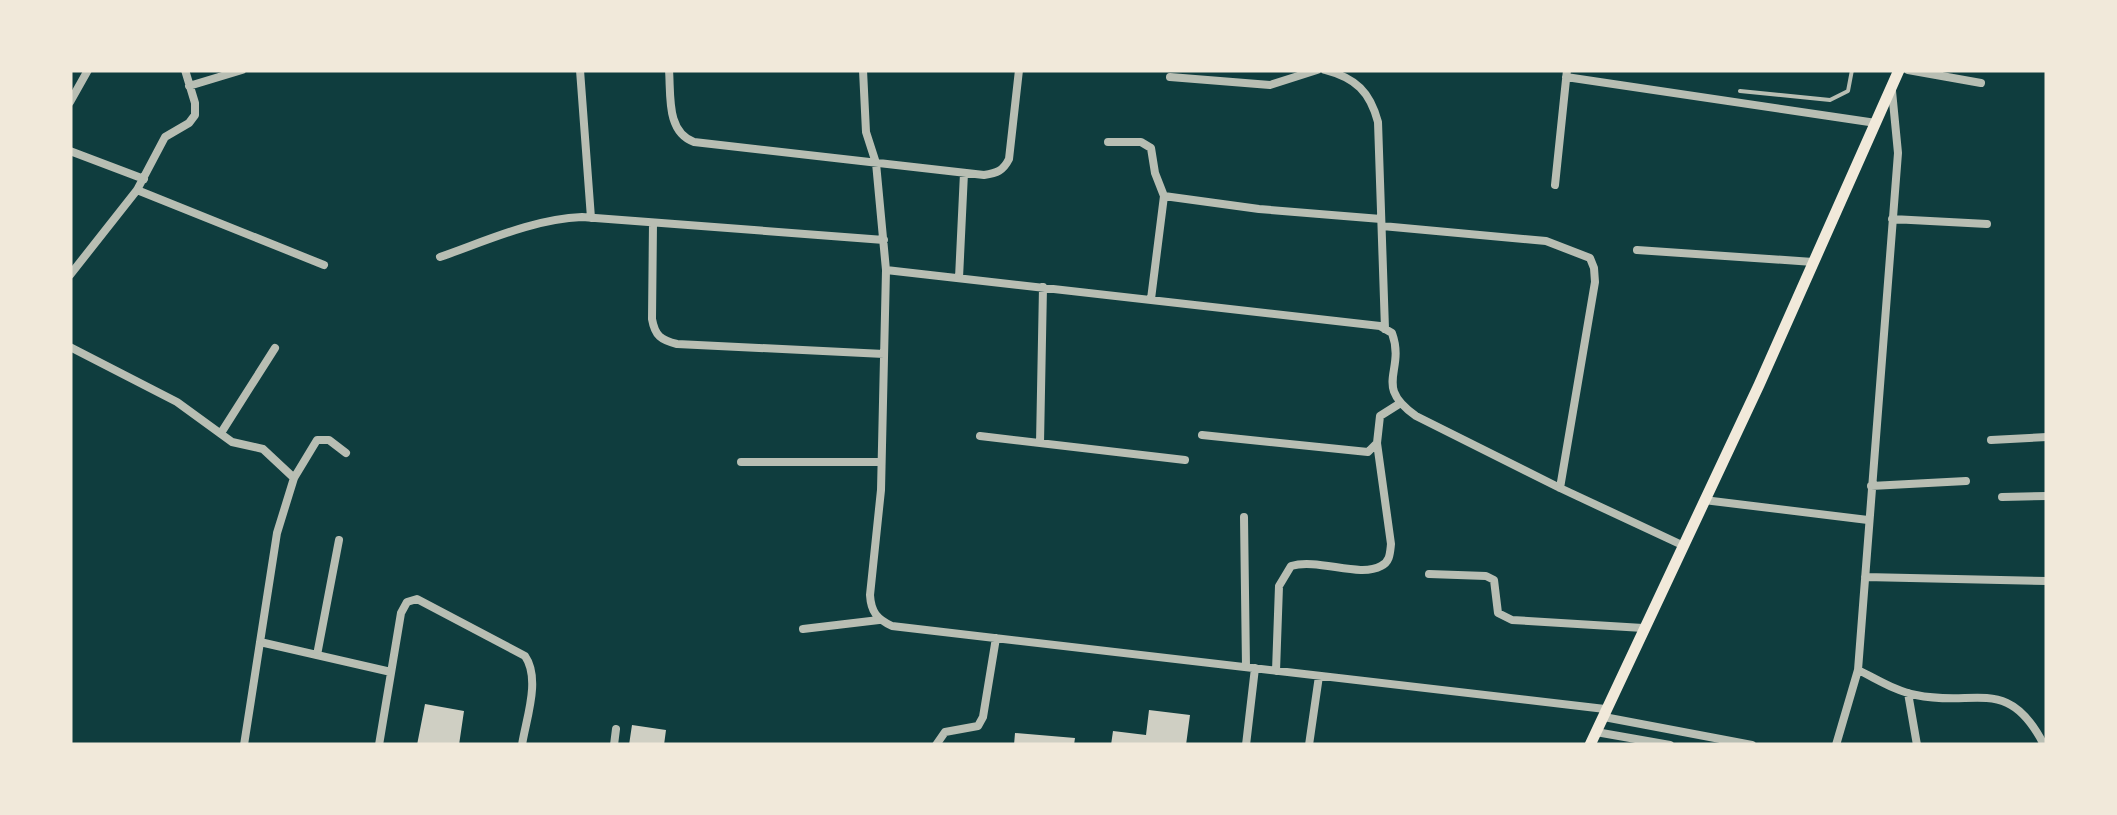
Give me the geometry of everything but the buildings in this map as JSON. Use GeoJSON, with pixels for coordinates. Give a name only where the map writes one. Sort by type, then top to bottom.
{"type":"FeatureCollection","features":[{"type":"Feature","properties":{"kind":"main road"},"geometry":{"type":"LineString","coordinates":[[1590,745],[1899,70]]}},
{"type":"Feature","properties":{"kind":"street"},"geometry":{"type":"LineString","coordinates":[[70,102],[88,70]]}},
{"type":"Feature","properties":{"kind":"street"},"geometry":{"type":"LineString","coordinates":[[70,275],[137,190],[164,137],[189,123],[195,115],[184,70]]}},
{"type":"Feature","properties":{"kind":"street"},"geometry":{"type":"LineString","coordinates":[[189,86],[242,70]]}},
{"type":"Feature","properties":{"kind":"street"},"geometry":{"type":"LineString","coordinates":[[580,70],[591,218]]}},
{"type":"Feature","properties":{"kind":"street"},"geometry":{"type":"LineString","coordinates":[[668,70],[673,120],[684,139],[984,175],[1004,168],[1009,159],[1019,70]]}},
{"type":"Feature","properties":{"kind":"street"},"geometry":{"type":"LineString","coordinates":[[863,70],[866,132],[876,163],[886,270],[882,462],[870,595],[871,609],[879,620],[892,626],[1605,713],[1752,745]]}},
{"type":"Feature","properties":{"kind":"street"},"geometry":{"type":"LineString","coordinates":[[1170,77],[1256,85],[1279,83],[1292,73],[1317,70]]}},
{"type":"Feature","properties":{"kind":"street"},"geometry":{"type":"LineString","coordinates":[[1326,70],[1359,84],[1372,100],[1378,122],[1385,328]]}},
{"type":"Feature","properties":{"kind":"street"},"geometry":{"type":"LineString","coordinates":[[1908,70],[1981,83]]}},
{"type":"Feature","properties":{"kind":"street"},"geometry":{"type":"LineString","coordinates":[[1555,185],[1567,74],[1876,123]]}},
{"type":"Feature","properties":{"kind":"street"},"geometry":{"type":"LineString","coordinates":[[1836,745],[1858,670],[1898,153],[1891,88]]}},
{"type":"Feature","properties":{"kind":"street"},"geometry":{"type":"LineString","coordinates":[[1108,142],[1140,142],[1151,148],[1164,196],[1151,299]]}},
{"type":"Feature","properties":{"kind":"street"},"geometry":{"type":"LineString","coordinates":[[70,151],[144,179]]}},
{"type":"Feature","properties":{"kind":"street"},"geometry":{"type":"LineString","coordinates":[[959,278],[964,173]]}},
{"type":"Feature","properties":{"kind":"street"},"geometry":{"type":"LineString","coordinates":[[137,190],[324,266]]}},
{"type":"Feature","properties":{"kind":"street"},"geometry":{"type":"LineString","coordinates":[[1164,196],[1546,241],[1590,258],[1594,282],[1560,488]]}},
{"type":"Feature","properties":{"kind":"street"},"geometry":{"type":"LineString","coordinates":[[440,258],[559,218],[884,240]]}},
{"type":"Feature","properties":{"kind":"street"},"geometry":{"type":"LineString","coordinates":[[1892,219],[1988,224]]}},
{"type":"Feature","properties":{"kind":"street"},"geometry":{"type":"LineString","coordinates":[[653,222],[652,319],[654,331],[662,340],[677,344],[884,354]]}},
{"type":"Feature","properties":{"kind":"street"},"geometry":{"type":"LineString","coordinates":[[1636,250],[1814,262]]}},
{"type":"Feature","properties":{"kind":"street"},"geometry":{"type":"LineString","coordinates":[[886,270],[1385,328],[1392,332],[1396,346],[1392,386],[1399,404],[1560,488],[1682,545]]}},
{"type":"Feature","properties":{"kind":"street"},"geometry":{"type":"LineString","coordinates":[[1040,443],[1043,287]]}},
{"type":"Feature","properties":{"kind":"street"},"geometry":{"type":"LineString","coordinates":[[70,347],[177,402],[242,446],[263,448],[294,478]]}},
{"type":"Feature","properties":{"kind":"street"},"geometry":{"type":"LineString","coordinates":[[220,433],[274,348]]}},
{"type":"Feature","properties":{"kind":"street"},"geometry":{"type":"LineString","coordinates":[[1276,670],[1279,586],[1291,566],[1304,562],[1366,569],[1381,567],[1388,560],[1391,544],[1376,443],[1380,416],[1399,404]]}},
{"type":"Feature","properties":{"kind":"street"},"geometry":{"type":"LineString","coordinates":[[1202,435],[1358,453],[1368,452],[1376,443]]}},
{"type":"Feature","properties":{"kind":"street"},"geometry":{"type":"LineString","coordinates":[[980,436],[1185,460]]}},
{"type":"Feature","properties":{"kind":"street"},"geometry":{"type":"LineString","coordinates":[[1991,440],[2047,438]]}},
{"type":"Feature","properties":{"kind":"street"},"geometry":{"type":"LineString","coordinates":[[244,745],[277,533],[294,478],[317,440],[328,440],[346,453]]}},
{"type":"Feature","properties":{"kind":"street"},"geometry":{"type":"LineString","coordinates":[[741,462],[882,462]]}},
{"type":"Feature","properties":{"kind":"street"},"geometry":{"type":"LineString","coordinates":[[1870,486],[1966,481]]}},
{"type":"Feature","properties":{"kind":"street"},"geometry":{"type":"LineString","coordinates":[[2002,497],[2047,496]]}},
{"type":"Feature","properties":{"kind":"street"},"geometry":{"type":"LineString","coordinates":[[1704,500],[1868,520]]}},
{"type":"Feature","properties":{"kind":"street"},"geometry":{"type":"LineString","coordinates":[[1244,518],[1250,668],[1246,745]]}},
{"type":"Feature","properties":{"kind":"street"},"geometry":{"type":"LineString","coordinates":[[317,655],[339,540]]}},
{"type":"Feature","properties":{"kind":"street"},"geometry":{"type":"LineString","coordinates":[[1430,574],[1486,576],[1494,580],[1498,613],[1512,620],[1643,628]]}},
{"type":"Feature","properties":{"kind":"street"},"geometry":{"type":"LineString","coordinates":[[1865,577],[2047,581]]}},
{"type":"Feature","properties":{"kind":"street"},"geometry":{"type":"LineString","coordinates":[[379,745],[401,614],[406,602],[417,599],[525,656],[532,684],[522,745]]}},
{"type":"Feature","properties":{"kind":"street"},"geometry":{"type":"LineString","coordinates":[[803,628],[879,620]]}},
{"type":"Feature","properties":{"kind":"street"},"geometry":{"type":"LineString","coordinates":[[936,745],[945,732],[978,726],[983,717],[996,638]]}},
{"type":"Feature","properties":{"kind":"street"},"geometry":{"type":"LineString","coordinates":[[260,642],[391,672]]}},
{"type":"Feature","properties":{"kind":"street"},"geometry":{"type":"LineString","coordinates":[[1858,670],[1908,693],[2002,699],[2016,707],[2044,745]]}},
{"type":"Feature","properties":{"kind":"street"},"geometry":{"type":"LineString","coordinates":[[1309,745],[1319,676]]}},
{"type":"Feature","properties":{"kind":"street"},"geometry":{"type":"LineString","coordinates":[[1908,693],[1918,745]]}},
{"type":"Feature","properties":{"kind":"street"},"geometry":{"type":"LineString","coordinates":[[614,745],[616,729]]}},
{"type":"Feature","properties":{"kind":"street"},"geometry":{"type":"LineString","coordinates":[[1596,732],[1670,745]]}},
{"type":"Feature","properties":{"kind":"lane"},"geometry":{"type":"LineString","coordinates":[[1740,91],[1830,100],[1848,90],[1852,70]]}}]}
